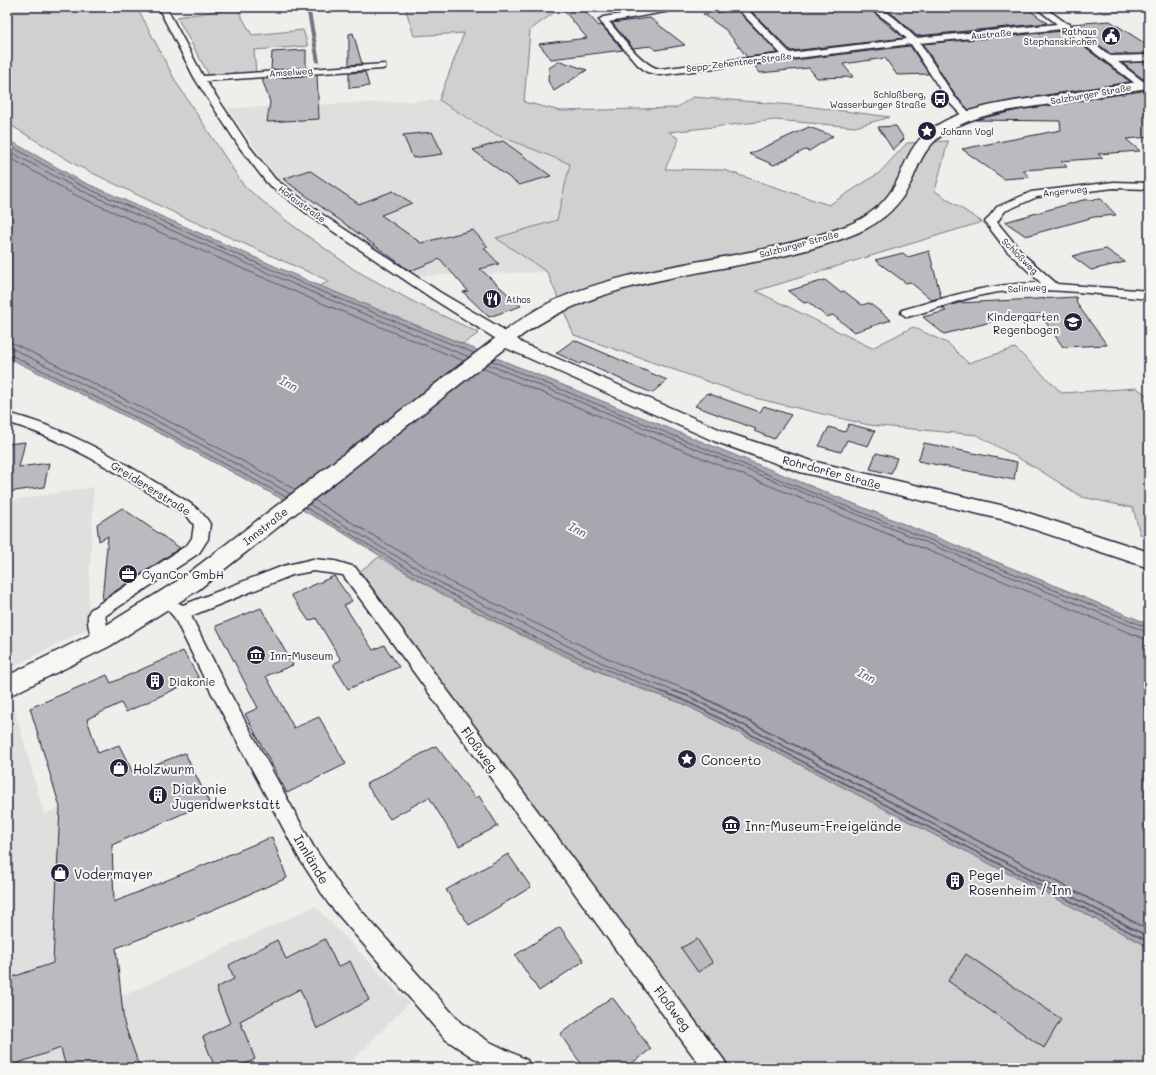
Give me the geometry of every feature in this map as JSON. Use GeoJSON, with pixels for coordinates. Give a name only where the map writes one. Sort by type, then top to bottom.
{"type":"FeatureCollection","features":[{"type":"Feature","properties":{"kind":"main road","name":"Salzburger Straße"},"geometry":{"type":"LineString","coordinates":[[506,339],[545,313],[589,294],[646,278],[809,243],[834,236],[862,224],[890,205],[896,197],[912,162],[929,138],[946,126],[969,117],[1016,106],[1146,84]]}},
{"type":"Feature","properties":{"kind":"main road","name":"Innstraße"},"geometry":{"type":"LineString","coordinates":[[7,687],[101,640],[173,607],[268,523],[506,339]]}},
{"type":"Feature","properties":{"kind":"main road","name":"Rohrdorfer Straße"},"geometry":{"type":"LineString","coordinates":[[506,339],[516,347],[721,437],[808,467],[1013,515],[1149,560]]}},
{"type":"Feature","properties":{"kind":"street","name":"Hofaustraße"},"geometry":{"type":"LineString","coordinates":[[162,7],[200,79],[245,148],[271,181],[316,215],[430,292],[494,330],[506,339]]}},
{"type":"Feature","properties":{"kind":"street"},"geometry":{"type":"LineString","coordinates":[[614,7],[620,16],[681,7]]}},
{"type":"Feature","properties":{"kind":"street"},"geometry":{"type":"LineString","coordinates":[[740,7],[787,55]]}},
{"type":"Feature","properties":{"kind":"street"},"geometry":{"type":"LineString","coordinates":[[872,7],[893,21],[914,41],[950,98],[969,117]]}},
{"type":"Feature","properties":{"kind":"street"},"geometry":{"type":"LineString","coordinates":[[1039,7],[1068,26],[1111,60],[1146,84]]}},
{"type":"Feature","properties":{"kind":"street","name":"Sepp-Zehentner-Straße"},"geometry":{"type":"LineString","coordinates":[[620,16],[603,20],[641,63],[654,72],[914,41]]}},
{"type":"Feature","properties":{"kind":"street","name":"Austraße"},"geometry":{"type":"LineString","coordinates":[[914,41],[1068,26]]}},
{"type":"Feature","properties":{"kind":"street"},"geometry":{"type":"LineString","coordinates":[[1111,60],[1149,58]]}},
{"type":"Feature","properties":{"kind":"street","name":"Amselweg"},"geometry":{"type":"LineString","coordinates":[[200,79],[382,66]]}},
{"type":"Feature","properties":{"kind":"street","name":"Angerweg"},"geometry":{"type":"LineString","coordinates":[[991,222],[1001,209],[1035,194],[1114,185],[1149,186]]}},
{"type":"Feature","properties":{"kind":"street","name":"Schloßweg"},"geometry":{"type":"LineString","coordinates":[[991,222],[1000,236],[1032,270],[1053,287]]}},
{"type":"Feature","properties":{"kind":"street","name":"Salinweg"},"geometry":{"type":"LineString","coordinates":[[908,313],[979,292],[1026,287],[1053,287],[1149,295]]}},
{"type":"Feature","properties":{"kind":"street","name":"Greidererstraße"},"geometry":{"type":"LineString","coordinates":[[7,417],[43,428],[113,464],[194,513],[202,524],[200,539],[193,549],[96,614],[101,640]]}},
{"type":"Feature","properties":{"kind":"street","name":"Floßweg"},"geometry":{"type":"LineString","coordinates":[[173,607],[289,570],[313,565],[336,567],[349,571],[716,1068]]}},
{"type":"Feature","properties":{"kind":"street","name":"Innlände"},"geometry":{"type":"LineString","coordinates":[[173,607],[306,852],[335,896],[453,1031],[480,1049],[518,1068]]}},
{"type":"Feature","properties":{"kind":"shaded area"},"geometry":{"type":"Polygon","coordinates":[[[7,7],[137,7],[176,82],[244,186],[288,222],[355,270],[414,302],[479,333],[463,344],[320,286],[329,281],[181,216],[78,166],[7,123],[7,7]]]}},
{"type":"Feature","properties":{"kind":"shaded area"},"geometry":{"type":"Polygon","coordinates":[[[405,7],[553,7],[555,12],[530,30],[524,102],[561,111],[676,108],[693,97],[805,106],[890,117],[855,127],[775,120],[669,132],[679,139],[665,169],[724,170],[829,205],[879,173],[907,143],[948,141],[935,191],[982,222],[756,291],[872,348],[913,327],[949,344],[968,363],[1015,348],[1062,393],[1137,388],[1149,397],[1149,537],[1140,534],[1133,508],[1082,497],[1036,468],[977,435],[869,425],[755,398],[574,335],[547,272],[496,238],[557,220],[570,164],[490,132],[439,100],[464,33],[414,36],[405,7]]]}},
{"type":"Feature","properties":{"kind":"shaded area"},"geometry":{"type":"Polygon","coordinates":[[[1093,7],[1149,7],[1149,8],[1104,13],[1093,7]]]}},
{"type":"Feature","properties":{"kind":"shaded area"},"geometry":{"type":"Polygon","coordinates":[[[237,8],[252,35],[303,30],[308,46],[254,50],[256,73],[210,77],[177,17],[237,8]]]}},
{"type":"Feature","properties":{"kind":"shaded area"},"geometry":{"type":"Polygon","coordinates":[[[439,100],[490,132],[570,164],[557,220],[496,238],[548,272],[415,276],[278,180],[227,108],[439,100]]]}},
{"type":"Feature","properties":{"kind":"shaded area"},"geometry":{"type":"Polygon","coordinates":[[[94,487],[87,629],[7,670],[7,501],[94,487]]]}},
{"type":"Feature","properties":{"kind":"shaded area","name":"Inn-Museum-Freigelände"},"geometry":{"type":"Polygon","coordinates":[[[379,557],[466,606],[555,652],[624,683],[684,704],[1149,947],[1149,1068],[722,1068],[360,571],[379,557]]]}},
{"type":"Feature","properties":{"kind":"shaded area"},"geometry":{"type":"Polygon","coordinates":[[[14,707],[44,814],[111,787],[116,948],[121,997],[315,906],[409,1003],[345,1068],[7,1068],[7,709],[14,707]]]}},
{"type":"Feature","properties":{"kind":"water","name":"Inn"},"geometry":{"type":"Polygon","coordinates":[[[7,139],[81,181],[320,286],[1149,624],[1149,947],[684,704],[616,679],[512,630],[447,597],[332,526],[169,438],[7,357],[7,139]]]}},
{"type":"Feature","properties":{"kind":"building"},"geometry":{"type":"Polygon","coordinates":[[[561,7],[581,7],[599,26],[601,25],[623,50],[551,59],[539,44],[587,38],[561,7]]]}},
{"type":"Feature","properties":{"kind":"building"},"geometry":{"type":"Polygon","coordinates":[[[867,7],[904,38],[791,51],[748,8],[867,7]]]}},
{"type":"Feature","properties":{"kind":"building"},"geometry":{"type":"Polygon","coordinates":[[[878,7],[1025,7],[1047,23],[917,36],[895,16],[878,7]]]}},
{"type":"Feature","properties":{"kind":"building"},"geometry":{"type":"Polygon","coordinates":[[[737,10],[778,53],[747,57],[726,30],[703,14],[737,10]]]}},
{"type":"Feature","properties":{"kind":"building"},"geometry":{"type":"Polygon","coordinates":[[[650,18],[685,45],[656,50],[651,46],[633,48],[612,23],[650,18]]]}},
{"type":"Feature","properties":{"kind":"building","name":"Rathaus Stephanskirchen"},"geometry":{"type":"Polygon","coordinates":[[[1110,21],[1149,46],[1149,54],[1111,54],[1072,24],[1110,21]]]}},
{"type":"Feature","properties":{"kind":"building"},"geometry":{"type":"Polygon","coordinates":[[[1063,31],[1130,82],[1014,100],[969,110],[955,95],[923,44],[1063,31]]]}},
{"type":"Feature","properties":{"kind":"building"},"geometry":{"type":"Polygon","coordinates":[[[353,33],[362,64],[349,65],[349,34],[353,33]]]}},
{"type":"Feature","properties":{"kind":"building"},"geometry":{"type":"Polygon","coordinates":[[[910,46],[929,74],[897,75],[885,58],[843,64],[853,77],[817,78],[809,68],[760,73],[754,65],[910,46]]]}},
{"type":"Feature","properties":{"kind":"building"},"geometry":{"type":"Polygon","coordinates":[[[306,50],[306,68],[271,70],[272,52],[306,50]]]}},
{"type":"Feature","properties":{"kind":"building"},"geometry":{"type":"Polygon","coordinates":[[[560,61],[587,70],[554,91],[548,81],[549,68],[560,61]]]}},
{"type":"Feature","properties":{"kind":"building"},"geometry":{"type":"Polygon","coordinates":[[[1149,62],[1149,79],[1143,79],[1122,63],[1149,62]]]}},
{"type":"Feature","properties":{"kind":"building"},"geometry":{"type":"Polygon","coordinates":[[[365,72],[369,86],[349,88],[349,73],[365,72]]]}},
{"type":"Feature","properties":{"kind":"building"},"geometry":{"type":"Polygon","coordinates":[[[317,75],[319,119],[267,122],[270,102],[262,79],[317,75]]]}},
{"type":"Feature","properties":{"kind":"building"},"geometry":{"type":"Polygon","coordinates":[[[1149,90],[1149,137],[1126,139],[1140,151],[1098,154],[1103,158],[1061,161],[1067,167],[1023,170],[1029,177],[1004,179],[962,149],[1061,130],[1060,121],[976,120],[979,119],[1018,110],[1149,90]]]}},
{"type":"Feature","properties":{"kind":"building"},"geometry":{"type":"Polygon","coordinates":[[[896,126],[904,139],[893,150],[878,127],[896,126]]]}},
{"type":"Feature","properties":{"kind":"building"},"geometry":{"type":"Polygon","coordinates":[[[809,127],[833,136],[809,151],[805,150],[774,165],[749,154],[809,127]]]}},
{"type":"Feature","properties":{"kind":"building"},"geometry":{"type":"Polygon","coordinates":[[[432,132],[443,154],[413,158],[403,135],[432,132]]]}},
{"type":"Feature","properties":{"kind":"building"},"geometry":{"type":"Polygon","coordinates":[[[503,141],[551,176],[519,185],[473,150],[503,141]]]}},
{"type":"Feature","properties":{"kind":"building"},"geometry":{"type":"Polygon","coordinates":[[[309,170],[359,204],[393,191],[412,203],[381,215],[421,243],[473,230],[488,247],[484,248],[499,264],[480,269],[521,306],[489,317],[463,292],[468,291],[440,259],[410,271],[283,179],[309,170]]]}},
{"type":"Feature","properties":{"kind":"building"},"geometry":{"type":"Polygon","coordinates":[[[1101,199],[1116,215],[1094,217],[1026,236],[1005,222],[1083,200],[1101,199]]]}},
{"type":"Feature","properties":{"kind":"building"},"geometry":{"type":"Polygon","coordinates":[[[1106,249],[1125,262],[1091,270],[1072,256],[1106,249]]]}},
{"type":"Feature","properties":{"kind":"building"},"geometry":{"type":"Polygon","coordinates":[[[929,251],[941,297],[932,300],[910,282],[906,283],[875,260],[903,253],[908,257],[929,251]]]}},
{"type":"Feature","properties":{"kind":"building"},"geometry":{"type":"Polygon","coordinates":[[[825,280],[840,292],[844,291],[862,305],[869,303],[891,320],[854,332],[833,315],[827,317],[808,302],[804,303],[788,291],[825,280]]]}},
{"type":"Feature","properties":{"kind":"building"},"geometry":{"type":"Polygon","coordinates":[[[1076,297],[1077,304],[1107,345],[1063,347],[1040,314],[999,320],[944,334],[923,317],[946,311],[942,308],[958,303],[1076,297]]]}},
{"type":"Feature","properties":{"kind":"building"},"geometry":{"type":"Polygon","coordinates":[[[574,340],[667,380],[652,393],[582,362],[580,364],[556,353],[574,340]]]}},
{"type":"Feature","properties":{"kind":"building"},"geometry":{"type":"Polygon","coordinates":[[[707,393],[760,412],[764,406],[791,415],[774,439],[754,431],[756,429],[695,406],[707,393]]]}},
{"type":"Feature","properties":{"kind":"building"},"geometry":{"type":"Polygon","coordinates":[[[849,424],[875,431],[868,446],[847,440],[841,452],[819,446],[829,427],[845,432],[849,424]]]}},
{"type":"Feature","properties":{"kind":"building"},"geometry":{"type":"Polygon","coordinates":[[[25,442],[19,467],[49,463],[44,487],[7,492],[7,444],[25,442]]]}},
{"type":"Feature","properties":{"kind":"building"},"geometry":{"type":"Polygon","coordinates":[[[924,443],[1017,462],[1014,480],[918,461],[924,443]]]}},
{"type":"Feature","properties":{"kind":"building"},"geometry":{"type":"Polygon","coordinates":[[[876,453],[897,458],[891,474],[870,469],[876,453]]]}},
{"type":"Feature","properties":{"kind":"building"},"geometry":{"type":"Polygon","coordinates":[[[122,508],[180,548],[102,600],[108,536],[99,541],[97,524],[122,508]]]}},
{"type":"Feature","properties":{"kind":"building"},"geometry":{"type":"Polygon","coordinates":[[[334,576],[352,601],[344,605],[373,650],[384,645],[399,667],[348,689],[333,664],[341,660],[316,618],[309,621],[291,595],[334,576]]]}},
{"type":"Feature","properties":{"kind":"building"},"geometry":{"type":"Polygon","coordinates":[[[261,608],[293,665],[266,676],[294,728],[319,717],[346,764],[287,793],[245,714],[258,708],[216,626],[261,608]]]}},
{"type":"Feature","properties":{"kind":"building"},"geometry":{"type":"Polygon","coordinates":[[[183,651],[199,678],[126,712],[121,703],[87,719],[98,753],[119,745],[133,773],[185,753],[209,802],[112,845],[114,902],[272,837],[287,878],[184,922],[116,948],[124,1023],[140,1068],[66,1068],[61,1048],[7,1067],[7,979],[53,963],[60,807],[30,708],[107,675],[111,683],[183,651]]]}},
{"type":"Feature","properties":{"kind":"building"},"geometry":{"type":"Polygon","coordinates":[[[436,746],[475,798],[479,796],[498,826],[459,846],[429,797],[390,819],[366,784],[436,746]]]}},
{"type":"Feature","properties":{"kind":"building"},"geometry":{"type":"Polygon","coordinates":[[[508,854],[531,887],[469,925],[446,890],[508,854]]]}},
{"type":"Feature","properties":{"kind":"building"},"geometry":{"type":"Polygon","coordinates":[[[560,927],[584,961],[539,991],[515,955],[560,927]]]}},
{"type":"Feature","properties":{"kind":"building"},"geometry":{"type":"Polygon","coordinates":[[[325,939],[338,967],[350,961],[369,1000],[317,1029],[300,989],[240,1021],[255,1059],[238,1068],[215,1068],[203,1037],[230,1023],[216,988],[234,979],[229,965],[277,940],[286,959],[325,939]]]}},
{"type":"Feature","properties":{"kind":"building"},"geometry":{"type":"Polygon","coordinates":[[[697,939],[713,963],[698,972],[681,948],[697,939]]]}},
{"type":"Feature","properties":{"kind":"building"},"geometry":{"type":"Polygon","coordinates":[[[966,954],[1061,1019],[1044,1048],[948,981],[966,954]]]}},
{"type":"Feature","properties":{"kind":"building"},"geometry":{"type":"Polygon","coordinates":[[[612,997],[651,1049],[625,1068],[584,1068],[560,1034],[612,997]]]}},
{"type":"Feature","properties":{"kind":"waterway"},"geometry":{"type":"LineString","coordinates":[[308,7],[318,62]]}},
{"type":"Feature","properties":{"kind":"place","name":"Rathaus Stephanskirchen"},"geometry":{"type":"Point","coordinates":[1111,36]}},
{"type":"Feature","properties":{"kind":"place","name":"Schloßberg, Wasserburger Straße"},"geometry":{"type":"Point","coordinates":[940,99]}},
{"type":"Feature","properties":{"kind":"place","name":"Johann Vogl"},"geometry":{"type":"Point","coordinates":[927,131]}},
{"type":"Feature","properties":{"kind":"place","name":"Athos"},"geometry":{"type":"Point","coordinates":[492,299]}},
{"type":"Feature","properties":{"kind":"place","name":"Kindergarten Regenbogen"},"geometry":{"type":"Point","coordinates":[1073,322]}},
{"type":"Feature","properties":{"kind":"place","name":"CyanCor GmbH"},"geometry":{"type":"Point","coordinates":[128,574]}},
{"type":"Feature","properties":{"kind":"place","name":"Inn-Museum"},"geometry":{"type":"Point","coordinates":[256,655]}},
{"type":"Feature","properties":{"kind":"place","name":"Diakonie"},"geometry":{"type":"Point","coordinates":[155,681]}},
{"type":"Feature","properties":{"kind":"place","name":"Concerto"},"geometry":{"type":"Point","coordinates":[687,759]}},
{"type":"Feature","properties":{"kind":"place","name":"Holzwurm"},"geometry":{"type":"Point","coordinates":[119,768]}},
{"type":"Feature","properties":{"kind":"place","name":"Diakonie Jugendwerkstatt"},"geometry":{"type":"Point","coordinates":[158,795]}},
{"type":"Feature","properties":{"kind":"place","name":"Inn-Museum-Freigelände"},"geometry":{"type":"Point","coordinates":[731,825]}},
{"type":"Feature","properties":{"kind":"place","name":"Vodermayer"},"geometry":{"type":"Point","coordinates":[60,873]}},
{"type":"Feature","properties":{"kind":"place","name":"Pegel Rosenheim / Inn"},"geometry":{"type":"Point","coordinates":[955,881]}}]}
